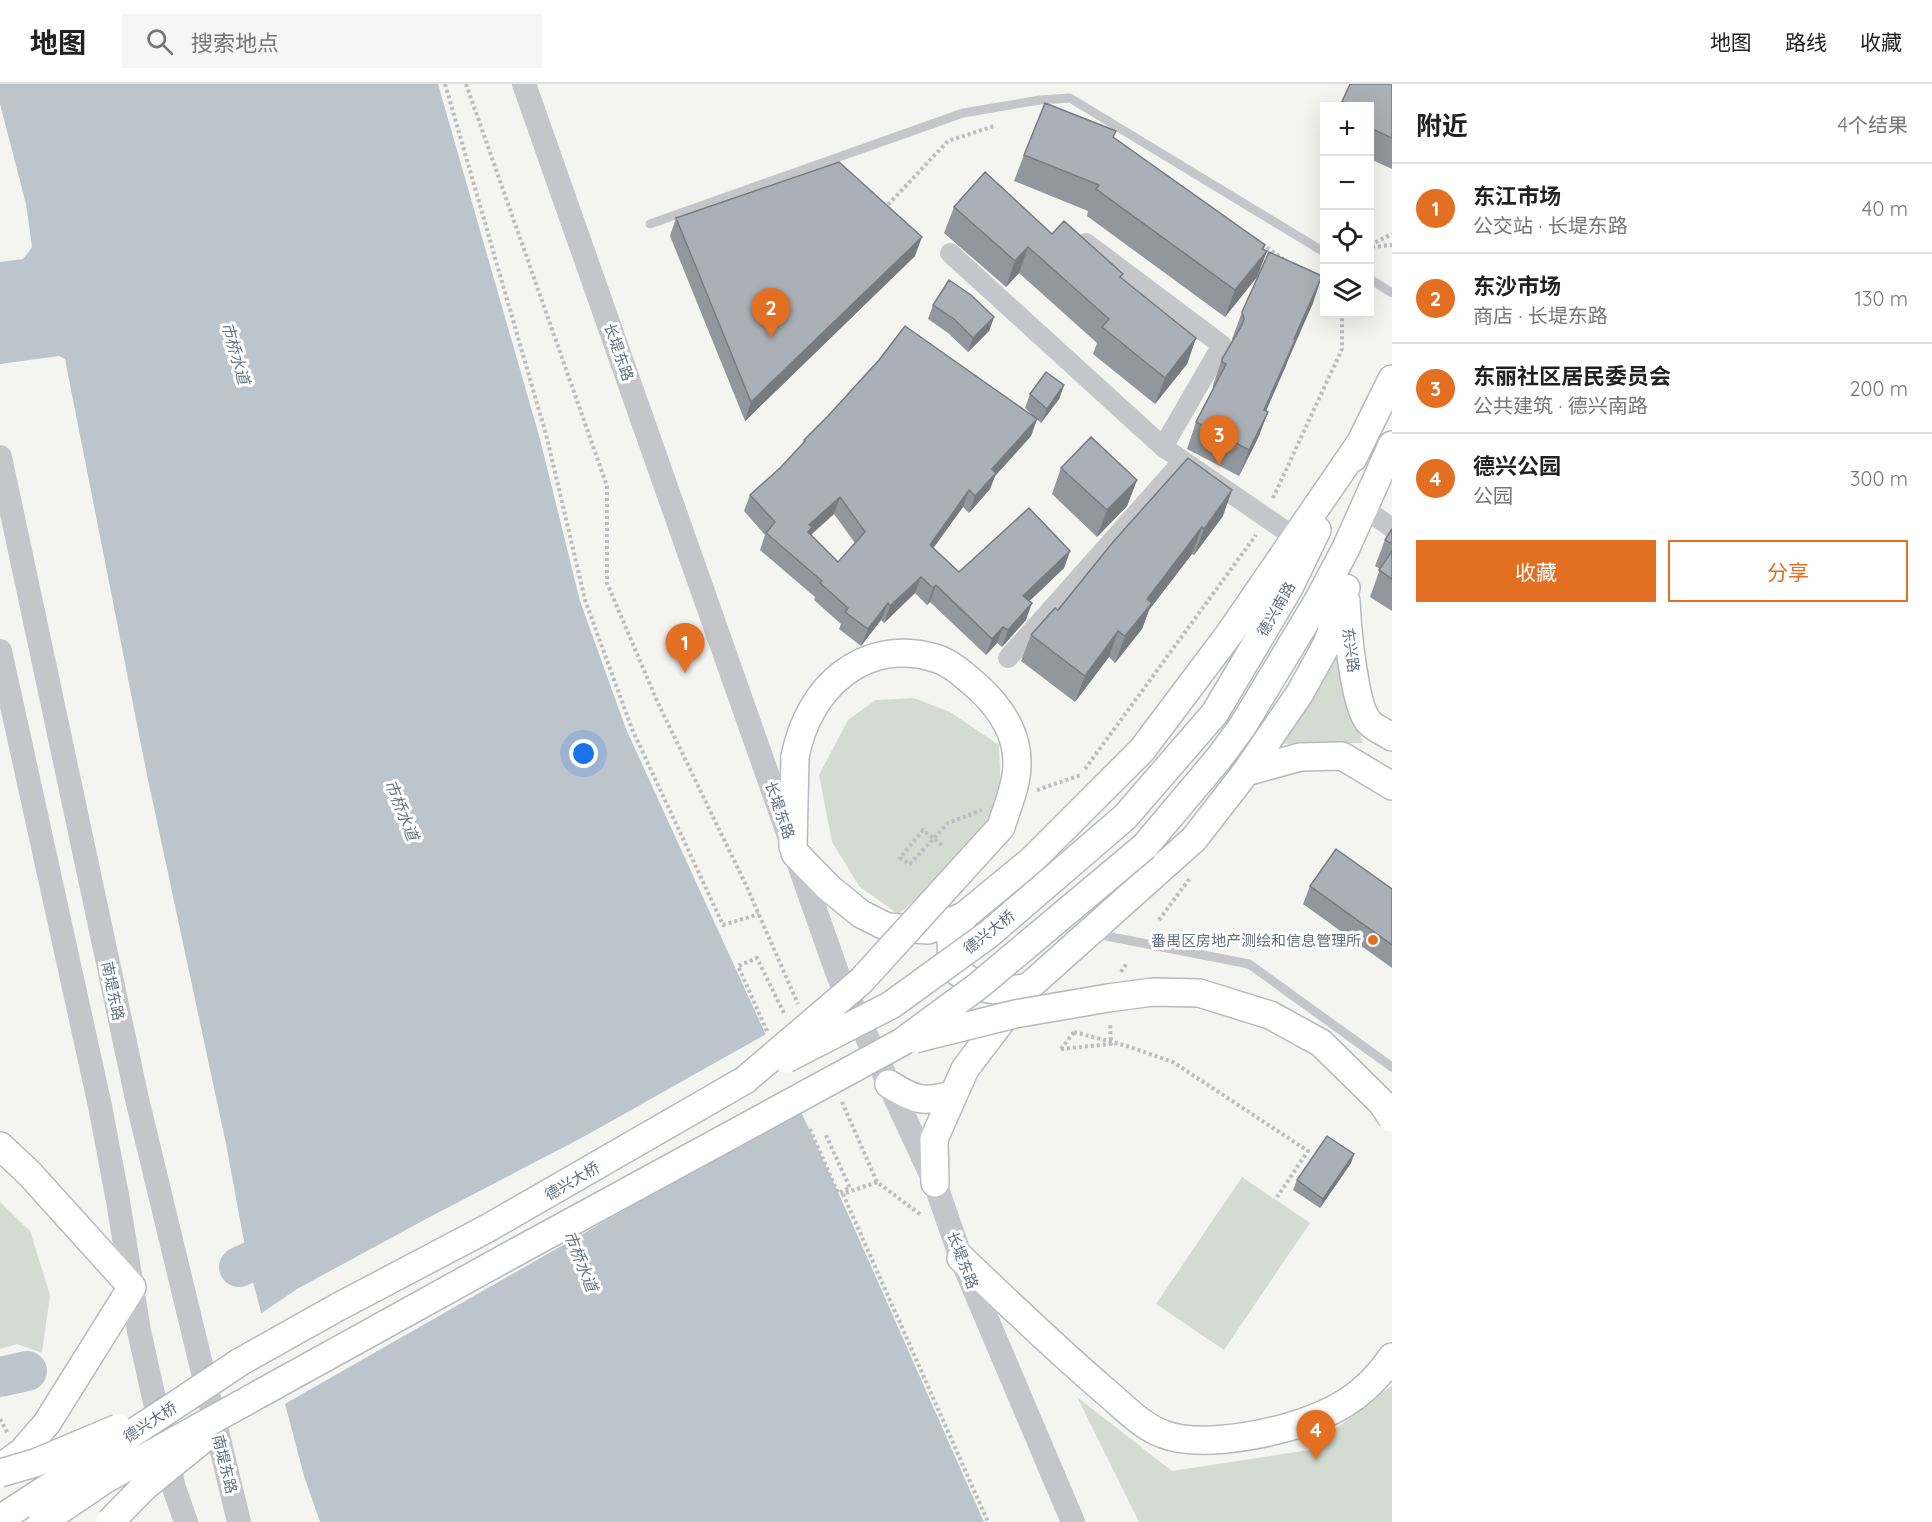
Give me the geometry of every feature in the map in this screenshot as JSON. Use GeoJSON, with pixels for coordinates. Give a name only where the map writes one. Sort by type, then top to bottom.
{"type":"FeatureCollection","features":[{"type":"Feature","properties":{"kind":"main road","name":"德兴南路"},"geometry":{"type":"LineString","coordinates":[[1125,817],[1215,713],[1290,586],[1392,379]]}},
{"type":"Feature","properties":{"kind":"main road"},"geometry":{"type":"LineString","coordinates":[[745,1080],[861,981],[1001,826],[1010,799],[1017,765],[1014,742],[1007,722],[989,698],[960,672],[937,658],[911,654],[876,656],[854,666],[834,681],[816,700],[798,741],[795,757],[794,850],[828,887],[861,914],[887,927],[928,930],[964,916],[1032,860],[1142,750],[1230,633],[1361,442]]}},
{"type":"Feature","properties":{"kind":"main road","name":"德兴南路"},"geometry":{"type":"LineString","coordinates":[[1146,846],[1242,727],[1318,601],[1346,548],[1392,445]]}},
{"type":"Feature","properties":{"kind":"main road","name":"东兴路"},"geometry":{"type":"LineString","coordinates":[[1346,548],[1347,619],[1360,700],[1368,721],[1392,737]]}},
{"type":"Feature","properties":{"kind":"main road"},"geometry":{"type":"LineString","coordinates":[[934,1183],[934,1139],[965,1069],[1029,987],[1194,838],[1246,772],[1300,693],[1327,644],[1346,588]]}},
{"type":"Feature","properties":{"kind":"main road"},"geometry":{"type":"LineString","coordinates":[[1246,772],[1300,757],[1342,756],[1392,786]]}},
{"type":"Feature","properties":{"kind":"main road","name":"德兴大桥"},"geometry":{"type":"LineString","coordinates":[[0,1519],[240,1362],[338,1307],[498,1223],[745,1080],[891,1005],[989,934],[1125,817]]}},
{"type":"Feature","properties":{"kind":"main road","name":"德兴大桥"},"geometry":{"type":"LineString","coordinates":[[42,1522],[104,1480],[902,1042],[978,986],[1146,846]]}},
{"type":"Feature","properties":{"kind":"main road"},"geometry":{"type":"LineString","coordinates":[[964,916],[951,939],[952,967],[969,982],[987,990],[1029,987]]}},
{"type":"Feature","properties":{"kind":"main road"},"geometry":{"type":"LineString","coordinates":[[902,1042],[1015,1014],[1108,998],[1153,992],[1199,993],[1270,1016],[1321,1044],[1376,1096],[1392,1118]]}},
{"type":"Feature","properties":{"kind":"main road"},"geometry":{"type":"LineString","coordinates":[[889,1084],[911,1098],[935,1100],[952,1095]]}},
{"type":"Feature","properties":{"kind":"main road"},"geometry":{"type":"LineString","coordinates":[[0,1146],[29,1173],[132,1287],[47,1423],[22,1452],[0,1471]]}},
{"type":"Feature","properties":{"kind":"main road"},"geometry":{"type":"LineString","coordinates":[[958,1249],[1061,1354],[1140,1421],[1163,1434],[1191,1440],[1237,1438],[1303,1423],[1339,1409],[1364,1390],[1392,1357]]}},
{"type":"Feature","properties":{"kind":"main road"},"geometry":{"type":"LineString","coordinates":[[0,1471],[35,1463],[128,1424],[240,1362]]}},
{"type":"Feature","properties":{"kind":"main road"},"geometry":{"type":"LineString","coordinates":[[110,1522],[144,1487],[261,1393]]}},
{"type":"Feature","properties":{"kind":"street","name":"长堤东路"},"geometry":{"type":"LineString","coordinates":[[524,84],[838,975],[934,1183],[958,1249],[1072,1522]]}},
{"type":"Feature","properties":{"kind":"street"},"geometry":{"type":"LineString","coordinates":[[1071,233],[1222,345],[1163,447]]}},
{"type":"Feature","properties":{"kind":"street"},"geometry":{"type":"LineString","coordinates":[[950,253],[1163,447],[1296,538]]}},
{"type":"Feature","properties":{"kind":"street","name":"南堤东路"},"geometry":{"type":"LineString","coordinates":[[0,457],[136,1099],[239,1522]]}},
{"type":"Feature","properties":{"kind":"street"},"geometry":{"type":"LineString","coordinates":[[1008,658],[1183,461]]}},
{"type":"Feature","properties":{"kind":"street"},"geometry":{"type":"LineString","coordinates":[[1364,508],[1392,528]]}},
{"type":"Feature","properties":{"kind":"street"},"geometry":{"type":"LineString","coordinates":[[0,651],[100,1106],[139,1331],[174,1488],[186,1522]]}},
{"type":"Feature","properties":{"kind":"lane"},"geometry":{"type":"LineString","coordinates":[[650,224],[963,113],[1040,100],[1070,98],[1320,250]]}},
{"type":"Feature","properties":{"kind":"lane"},"geometry":{"type":"LineString","coordinates":[[1374,282],[1392,293]]}},
{"type":"Feature","properties":{"kind":"lane"},"geometry":{"type":"LineString","coordinates":[[1090,933],[1249,964],[1392,1067]]}},
{"type":"Feature","properties":{"kind":"path"},"geometry":{"type":"LineString","coordinates":[[445,84],[547,438],[585,600],[624,707],[723,925],[759,914]]}},
{"type":"Feature","properties":{"kind":"path"},"geometry":{"type":"LineString","coordinates":[[466,84],[607,486],[607,583],[657,701],[759,914],[801,1011]]}},
{"type":"Feature","properties":{"kind":"path"},"geometry":{"type":"LineString","coordinates":[[881,212],[948,141],[1002,123]]}},
{"type":"Feature","properties":{"kind":"path"},"geometry":{"type":"LineString","coordinates":[[1374,244],[1392,234]]}},
{"type":"Feature","properties":{"kind":"path"},"geometry":{"type":"LineString","coordinates":[[1260,243],[1290,263]]}},
{"type":"Feature","properties":{"kind":"path"},"geometry":{"type":"LineString","coordinates":[[1374,246],[1392,245]]}},
{"type":"Feature","properties":{"kind":"path"},"geometry":{"type":"LineString","coordinates":[[1309,277],[1320,285]]}},
{"type":"Feature","properties":{"kind":"path"},"geometry":{"type":"LineString","coordinates":[[1037,790],[1082,774],[1253,541],[1342,349],[1342,318]]}},
{"type":"Feature","properties":{"kind":"path"},"geometry":{"type":"LineString","coordinates":[[942,845],[933,837],[923,830],[900,858],[910,864],[925,848],[933,839],[940,831],[948,823],[993,806]]}},
{"type":"Feature","properties":{"kind":"path"},"geometry":{"type":"LineString","coordinates":[[1159,921],[1194,873]]}},
{"type":"Feature","properties":{"kind":"path"},"geometry":{"type":"LineString","coordinates":[[771,1041],[738,966],[757,958],[784,1013]]}},
{"type":"Feature","properties":{"kind":"path"},"geometry":{"type":"LineString","coordinates":[[1061,1049],[1111,1044],[1110,1019]]}},
{"type":"Feature","properties":{"kind":"path"},"geometry":{"type":"LineString","coordinates":[[1074,1032],[1127,1046],[1173,1062],[1308,1151],[1277,1197]]}},
{"type":"Feature","properties":{"kind":"path"},"geometry":{"type":"LineString","coordinates":[[839,1096],[877,1182],[958,1249]]}},
{"type":"Feature","properties":{"kind":"path"},"geometry":{"type":"LineString","coordinates":[[810,1129],[838,1192],[850,1188],[825,1133]]}},
{"type":"Feature","properties":{"kind":"path"},"geometry":{"type":"LineString","coordinates":[[877,1182],[843,1194],[988,1522]]}},
{"type":"Feature","properties":{"kind":"path"},"geometry":{"type":"LineString","coordinates":[[0,1419],[8,1436]]}},
{"type":"Feature","properties":{"kind":"shaded area"},"geometry":{"type":"Polygon","coordinates":[[[1338,637],[1347,693],[1363,743],[1274,744],[1338,637]]]}},
{"type":"Feature","properties":{"kind":"shaded area"},"geometry":{"type":"Polygon","coordinates":[[[914,698],[950,712],[999,745],[1001,801],[979,836],[937,881],[898,914],[859,886],[832,842],[819,775],[848,720],[876,700],[914,698]]]}},
{"type":"Feature","properties":{"kind":"shaded area"},"geometry":{"type":"Polygon","coordinates":[[[1242,1177],[1310,1223],[1224,1350],[1156,1304],[1242,1177]]]}},
{"type":"Feature","properties":{"kind":"shaded area"},"geometry":{"type":"Polygon","coordinates":[[[0,1202],[30,1231],[50,1295],[42,1353],[17,1344],[0,1349],[0,1202]]]}},
{"type":"Feature","properties":{"kind":"shaded area"},"geometry":{"type":"Polygon","coordinates":[[[1392,1385],[1392,1522],[1139,1522],[1077,1397],[1172,1471],[1309,1450],[1392,1385]]]}},
{"type":"Feature","properties":{"kind":"water","name":"市桥水道"},"geometry":{"type":"Polygon","coordinates":[[[0,84],[438,84],[540,439],[580,601],[626,729],[852,1223],[984,1522],[320,1522],[304,1476],[248,1263],[226,1144],[147,775],[65,359],[59,356],[0,364],[0,262],[23,259],[32,247],[26,204],[0,104],[0,84]]]}},
{"type":"Feature","properties":{"kind":"water"},"geometry":{"type":"Polygon","coordinates":[[[0,1362],[19,1373],[0,1398],[0,1362]]]}},
{"type":"Feature","properties":{"kind":"pier"},"geometry":{"type":"Polygon","coordinates":[[[768,1033],[803,1108],[283,1405],[259,1315],[297,1289],[585,1136],[768,1033]]]}},
{"type":"Feature","properties":{"kind":"building"},"geometry":{"type":"Polygon","coordinates":[[[1350,84],[1392,84],[1392,138],[1374,130],[1374,102],[1342,102],[1350,84]]]}},
{"type":"Feature","properties":{"kind":"building"},"geometry":{"type":"Polygon","coordinates":[[[1045,103],[1116,131],[1113,137],[1265,245],[1262,249],[1267,251],[1235,290],[1096,189],[1099,185],[1024,155],[1045,103]]]}},
{"type":"Feature","properties":{"kind":"building"},"geometry":{"type":"Polygon","coordinates":[[[839,162],[922,237],[751,402],[676,218],[839,162]]]}},
{"type":"Feature","properties":{"kind":"building"},"geometry":{"type":"Polygon","coordinates":[[[985,172],[1052,234],[1064,221],[1123,274],[1120,277],[1196,338],[1165,378],[1102,327],[1109,319],[1028,247],[1015,261],[954,207],[985,172]]]}},
{"type":"Feature","properties":{"kind":"building"},"geometry":{"type":"Polygon","coordinates":[[[1269,252],[1320,275],[1320,280],[1264,410],[1268,412],[1249,450],[1196,422],[1226,364],[1222,362],[1222,359],[1242,325],[1244,319],[1242,312],[1269,252]]]}},
{"type":"Feature","properties":{"kind":"building"},"geometry":{"type":"Polygon","coordinates":[[[949,280],[971,295],[994,317],[973,338],[954,319],[933,305],[949,280]]]}},
{"type":"Feature","properties":{"kind":"building"},"geometry":{"type":"Polygon","coordinates":[[[905,326],[1037,419],[992,469],[996,473],[975,496],[969,490],[930,545],[959,572],[1029,508],[1070,551],[1023,596],[1032,603],[1008,630],[1003,627],[992,639],[936,585],[933,588],[921,577],[890,606],[888,603],[868,629],[845,612],[848,608],[820,583],[822,581],[766,533],[775,522],[750,495],[781,467],[879,360],[905,326]],[[840,497],[809,525],[812,527],[808,532],[838,562],[865,532],[840,497]]]}},
{"type":"Feature","properties":{"kind":"building"},"geometry":{"type":"Polygon","coordinates":[[[1046,372],[1064,385],[1047,409],[1030,394],[1046,372]]]}},
{"type":"Feature","properties":{"kind":"building"},"geometry":{"type":"Polygon","coordinates":[[[1091,437],[1137,480],[1107,510],[1061,468],[1091,437]]]}},
{"type":"Feature","properties":{"kind":"building"},"geometry":{"type":"Polygon","coordinates":[[[1188,458],[1232,490],[1204,529],[1202,527],[1147,599],[1152,603],[1125,636],[1118,631],[1085,676],[1031,635],[1055,608],[1058,610],[1113,542],[1188,458]]]}},
{"type":"Feature","properties":{"kind":"building"},"geometry":{"type":"Polygon","coordinates":[[[1392,529],[1392,544],[1385,540],[1392,529]]]}},
{"type":"Feature","properties":{"kind":"building"},"geometry":{"type":"Polygon","coordinates":[[[1392,551],[1392,579],[1379,570],[1392,551]]]}},
{"type":"Feature","properties":{"kind":"building"},"geometry":{"type":"Polygon","coordinates":[[[1336,849],[1392,889],[1392,945],[1310,886],[1336,849]]]}},
{"type":"Feature","properties":{"kind":"building"},"geometry":{"type":"Polygon","coordinates":[[[1327,1136],[1354,1154],[1323,1199],[1297,1180],[1327,1136]]]}},
{"type":"Feature","properties":{"kind":"waterway"},"geometry":{"type":"LineString","coordinates":[[239,1267],[298,1240]]}},
{"type":"Feature","properties":{"kind":"waterway"},"geometry":{"type":"LineString","coordinates":[[0,1377],[27,1371]]}},
{"type":"Feature","properties":{"kind":"place","name":"东沙市场"},"geometry":{"type":"Point","coordinates":[771,338]}},
{"type":"Feature","properties":{"kind":"place","name":"东丽社区居民委员会"},"geometry":{"type":"Point","coordinates":[1219,465]}},
{"type":"Feature","properties":{"kind":"place","name":"东江市场"},"geometry":{"type":"Point","coordinates":[685,673]}},
{"type":"Feature","properties":{"kind":"place","name":"番禺区房地产测绘和信息管理所"},"geometry":{"type":"Point","coordinates":[1373,940]}},
{"type":"Feature","properties":{"kind":"place","name":"德兴公园"},"geometry":{"type":"Point","coordinates":[1316,1460]}}]}
